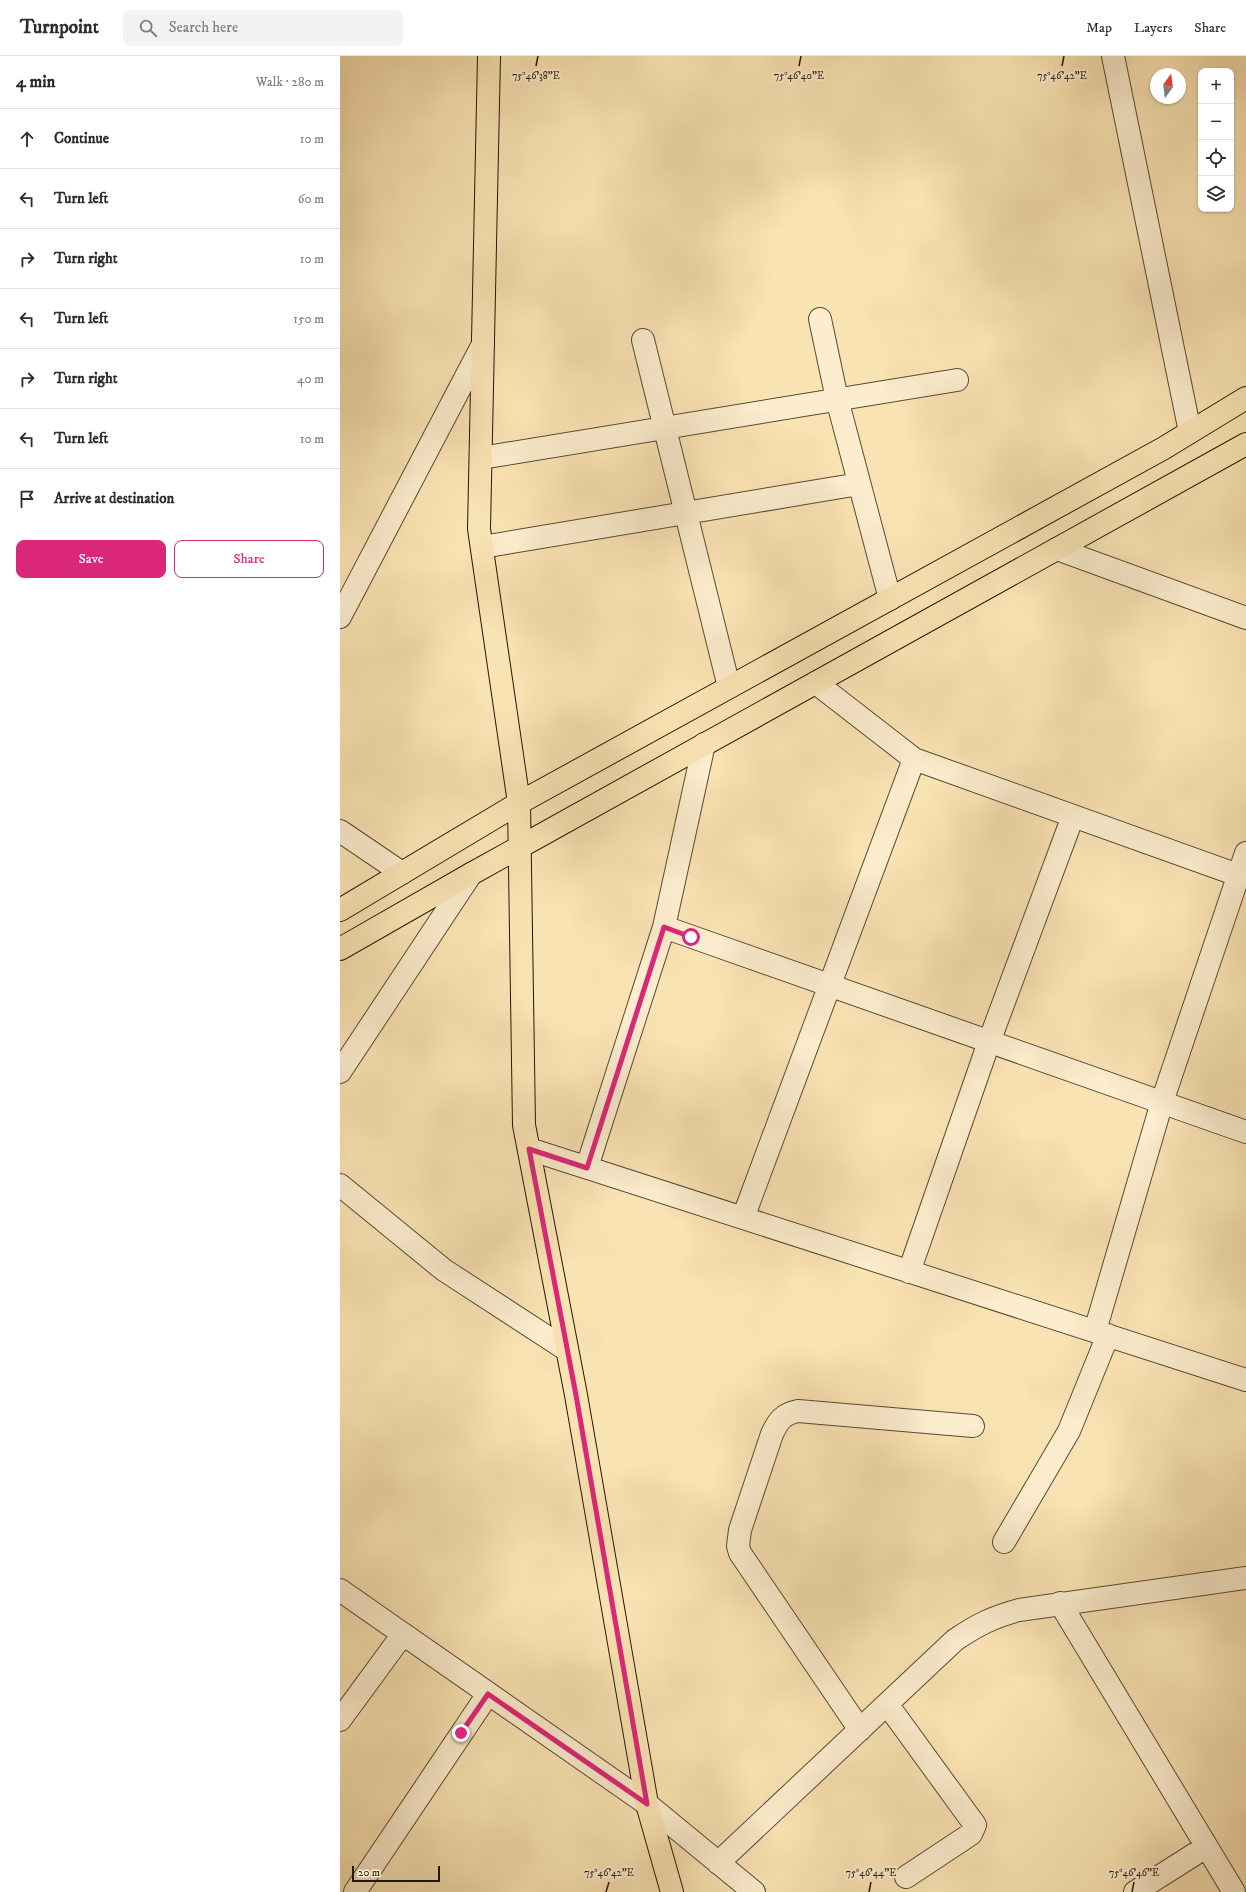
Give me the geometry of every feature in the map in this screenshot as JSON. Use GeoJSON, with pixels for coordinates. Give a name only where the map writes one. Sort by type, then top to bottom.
{"type":"FeatureCollection","features":[{"type":"Feature","properties":{"kind":"main road"},"geometry":{"type":"LineString","coordinates":[[489,56],[479,529],[519,803],[524,1125],[567,1350],[647,1804],[672,1892]]}},
{"type":"Feature","properties":{"kind":"main road"},"geometry":{"type":"LineString","coordinates":[[340,910],[519,803],[1190,432],[1246,398]]}},
{"type":"Feature","properties":{"kind":"main road"},"geometry":{"type":"LineString","coordinates":[[340,949],[470,874],[1246,444]]}},
{"type":"Feature","properties":{"kind":"street"},"geometry":{"type":"LineString","coordinates":[[1113,56],[1190,432]]}},
{"type":"Feature","properties":{"kind":"street"},"geometry":{"type":"LineString","coordinates":[[820,319],[837,399],[890,599]]}},
{"type":"Feature","properties":{"kind":"street"},"geometry":{"type":"LineString","coordinates":[[644,340],[729,688]]}},
{"type":"Feature","properties":{"kind":"street"},"geometry":{"type":"LineString","coordinates":[[340,618],[483,344]]}},
{"type":"Feature","properties":{"kind":"street"},"geometry":{"type":"LineString","coordinates":[[481,458],[957,380]]}},
{"type":"Feature","properties":{"kind":"street"},"geometry":{"type":"LineString","coordinates":[[482,547],[859,484]]}},
{"type":"Feature","properties":{"kind":"street"},"geometry":{"type":"LineString","coordinates":[[1057,550],[1246,618]]}},
{"type":"Feature","properties":{"kind":"street"},"geometry":{"type":"LineString","coordinates":[[816,682],[914,759],[1242,876]]}},
{"type":"Feature","properties":{"kind":"street"},"geometry":{"type":"LineString","coordinates":[[587,1168],[664,927],[704,744]]}},
{"type":"Feature","properties":{"kind":"street"},"geometry":{"type":"LineString","coordinates":[[743,1218],[831,986],[914,759]]}},
{"type":"Feature","properties":{"kind":"street"},"geometry":{"type":"LineString","coordinates":[[909,1272],[989,1042],[1073,816]]}},
{"type":"Feature","properties":{"kind":"street"},"geometry":{"type":"LineString","coordinates":[[340,831],[402,873]]}},
{"type":"Feature","properties":{"kind":"street"},"geometry":{"type":"LineString","coordinates":[[1004,1542],[1069,1431],[1101,1333],[1162,1102],[1242,876],[1246,853]]}},
{"type":"Feature","properties":{"kind":"street"},"geometry":{"type":"LineString","coordinates":[[340,1072],[470,874]]}},
{"type":"Feature","properties":{"kind":"street"},"geometry":{"type":"LineString","coordinates":[[664,927],[1246,1132]]}},
{"type":"Feature","properties":{"kind":"street"},"geometry":{"type":"LineString","coordinates":[[529,1149],[1246,1380]]}},
{"type":"Feature","properties":{"kind":"street"},"geometry":{"type":"LineString","coordinates":[[340,1185],[444,1270],[567,1350]]}},
{"type":"Feature","properties":{"kind":"street"},"geometry":{"type":"LineString","coordinates":[[860,1730],[740,1553],[738,1546],[740,1530],[772,1434],[778,1423],[786,1414],[798,1411],[973,1426]]}},
{"type":"Feature","properties":{"kind":"street"},"geometry":{"type":"LineString","coordinates":[[718,1863],[955,1640],[976,1625],[998,1615],[1019,1610],[1246,1578]]}},
{"type":"Feature","properties":{"kind":"street"},"geometry":{"type":"LineString","coordinates":[[340,1590],[647,1804],[754,1892]]}},
{"type":"Feature","properties":{"kind":"street"},"geometry":{"type":"LineString","coordinates":[[1060,1604],[1234,1892]]}},
{"type":"Feature","properties":{"kind":"street"},"geometry":{"type":"LineString","coordinates":[[340,1720],[403,1634]]}},
{"type":"Feature","properties":{"kind":"street"},"geometry":{"type":"LineString","coordinates":[[354,1892],[488,1694]]}},
{"type":"Feature","properties":{"kind":"street"},"geometry":{"type":"LineString","coordinates":[[887,1704],[975,1825],[972,1834],[906,1877]]}},
{"type":"Feature","properties":{"kind":"street"},"geometry":{"type":"LineString","coordinates":[[1135,1892],[1206,1846]]}},
{"type":"Feature","properties":{"kind":"route"},"geometry":{"type":"LineString","coordinates":[[461,1733],[488,1694],[647,1804],[576,1395],[529,1149],[587,1168],[664,927],[691,937]]}}]}
